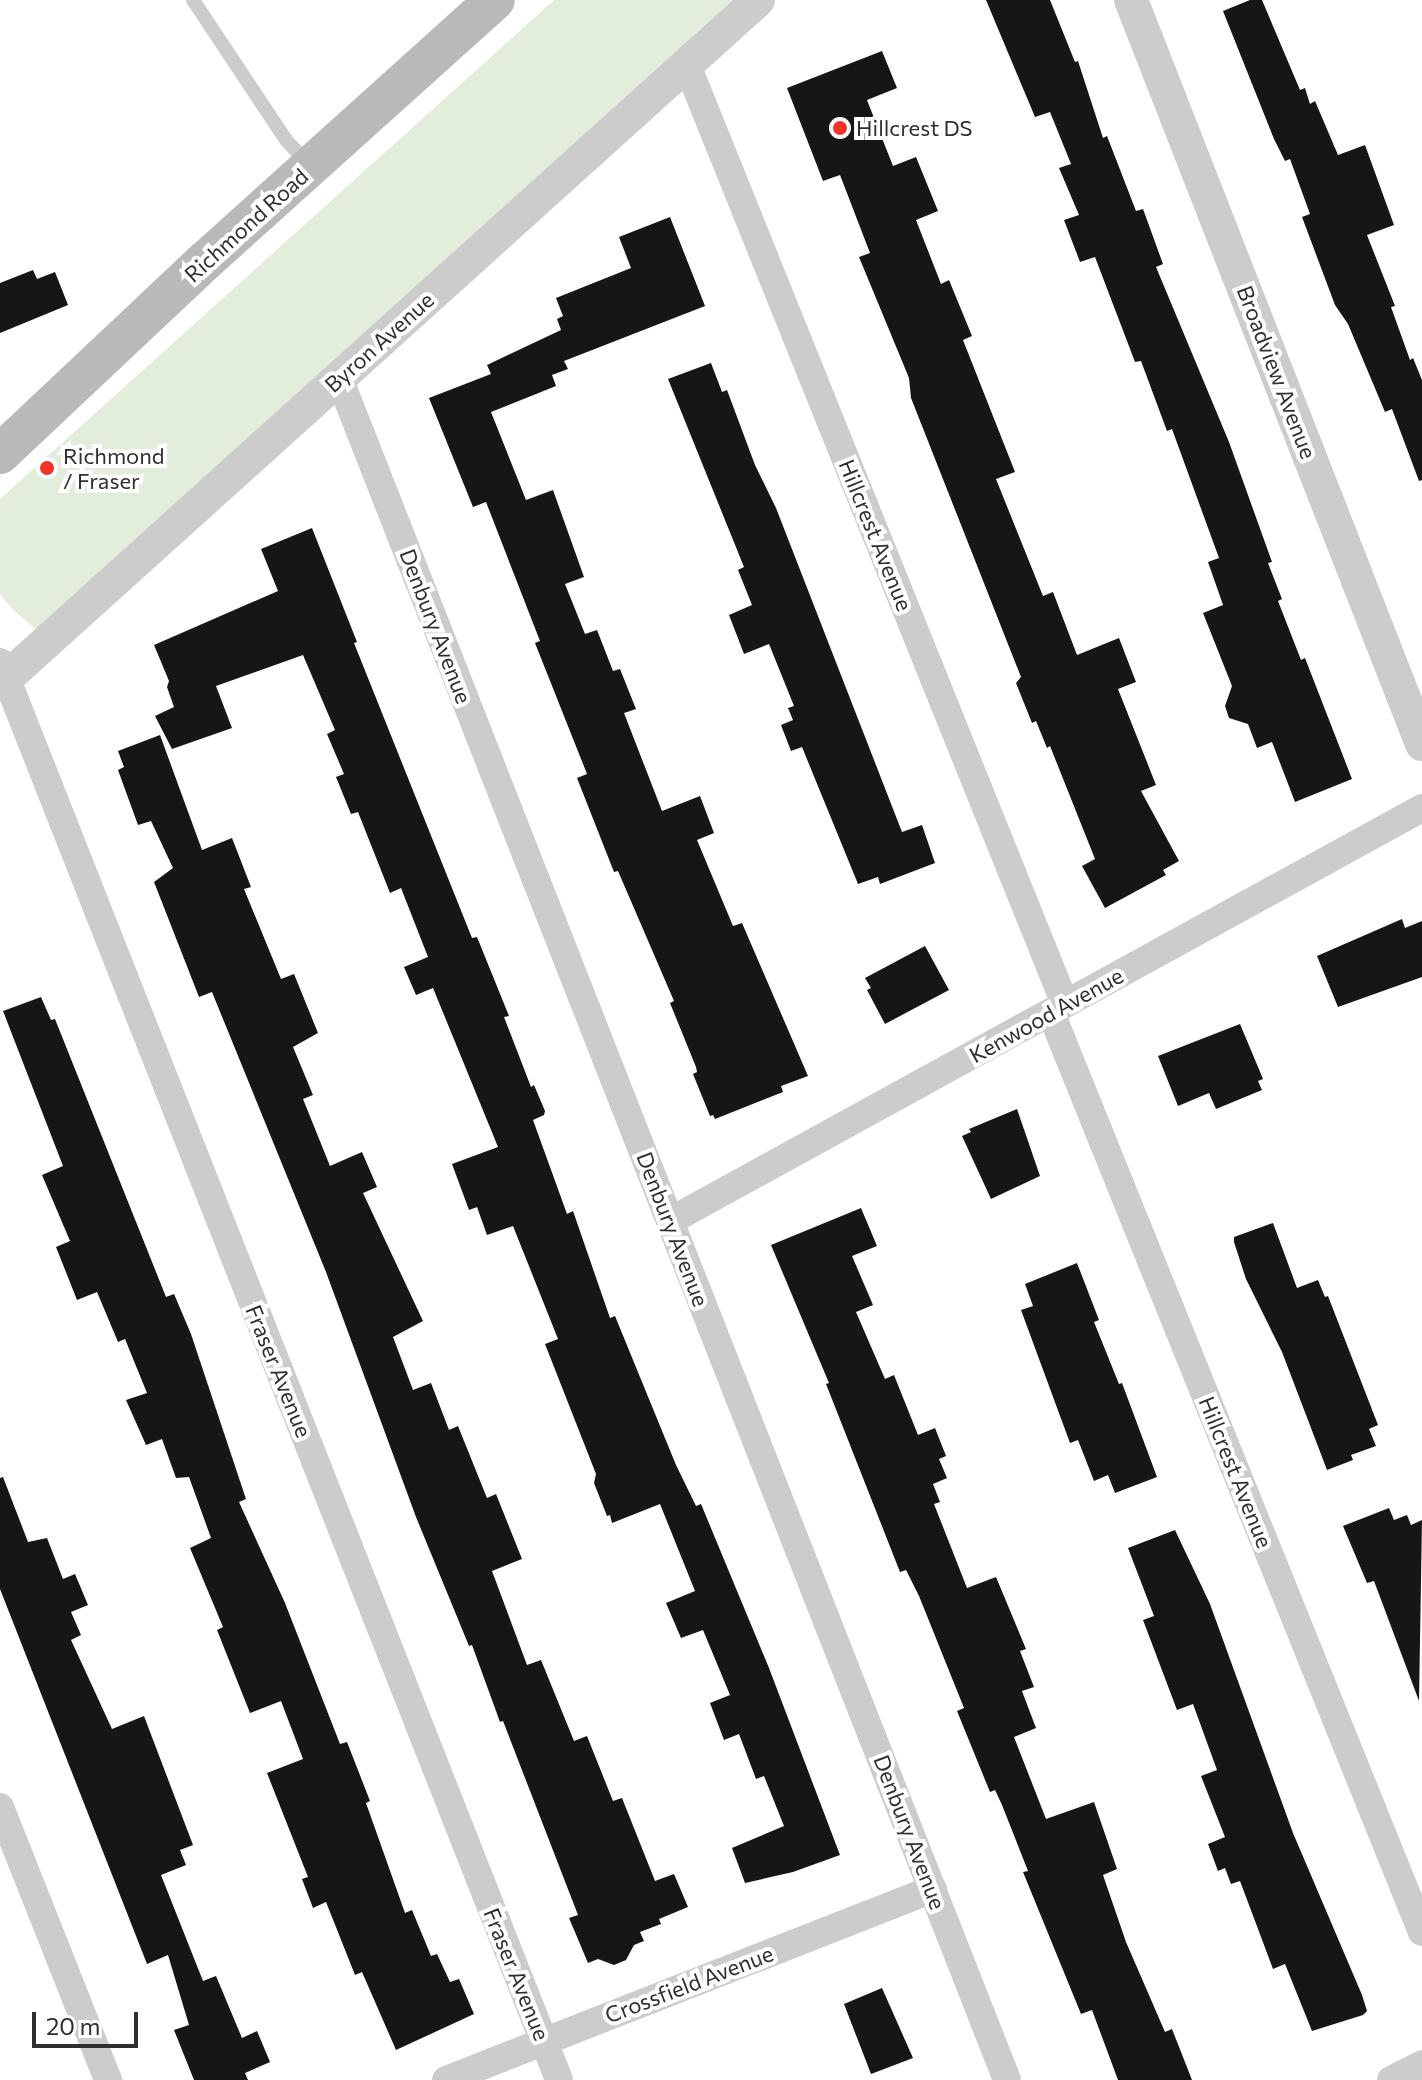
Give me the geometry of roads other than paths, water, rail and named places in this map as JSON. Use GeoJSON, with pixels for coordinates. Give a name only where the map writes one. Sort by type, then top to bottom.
{"type":"FeatureCollection","features":[{"type":"Feature","properties":{"kind":"main road","name":"Richmond Road"},"geometry":{"type":"LineString","coordinates":[[0,454],[310,166],[495,0]]}},
{"type":"Feature","properties":{"kind":"street","name":"Byron Avenue"},"geometry":{"type":"LineString","coordinates":[[2,675],[339,378],[758,0]]}},
{"type":"Feature","properties":{"kind":"street","name":"Broadview Avenue"},"geometry":{"type":"LineString","coordinates":[[1131,0],[1422,744]]}},
{"type":"Feature","properties":{"kind":"street","name":"Hillcrest Avenue"},"geometry":{"type":"LineString","coordinates":[[687,65],[1422,1932]]}},
{"type":"Feature","properties":{"kind":"street","name":"Denbury Avenue"},"geometry":{"type":"LineString","coordinates":[[339,378],[1007,2080]]}},
{"type":"Feature","properties":{"kind":"street","name":"Fraser Avenue"},"geometry":{"type":"LineString","coordinates":[[2,675],[559,2080]]}},
{"type":"Feature","properties":{"kind":"street","name":"Kenwood Avenue"},"geometry":{"type":"LineString","coordinates":[[670,1221],[1422,808]]}},
{"type":"Feature","properties":{"kind":"street"},"geometry":{"type":"LineString","coordinates":[[0,1807],[108,2080]]}},
{"type":"Feature","properties":{"kind":"street","name":"Crossfield Avenue"},"geometry":{"type":"LineString","coordinates":[[446,2080],[933,1889]]}},
{"type":"Feature","properties":{"kind":"street"},"geometry":{"type":"LineString","coordinates":[[1391,2080],[1422,2064]]}},
{"type":"Feature","properties":{"kind":"lane"},"geometry":{"type":"LineString","coordinates":[[193,0],[286,140],[310,166]]}},
{"type":"Feature","properties":{"kind":"place","name":"Hillcrest DS"},"geometry":{"type":"Point","coordinates":[840,128]}},
{"type":"Feature","properties":{"kind":"place","name":"Richmond / Fraser"},"geometry":{"type":"Point","coordinates":[47,468]}}]}
